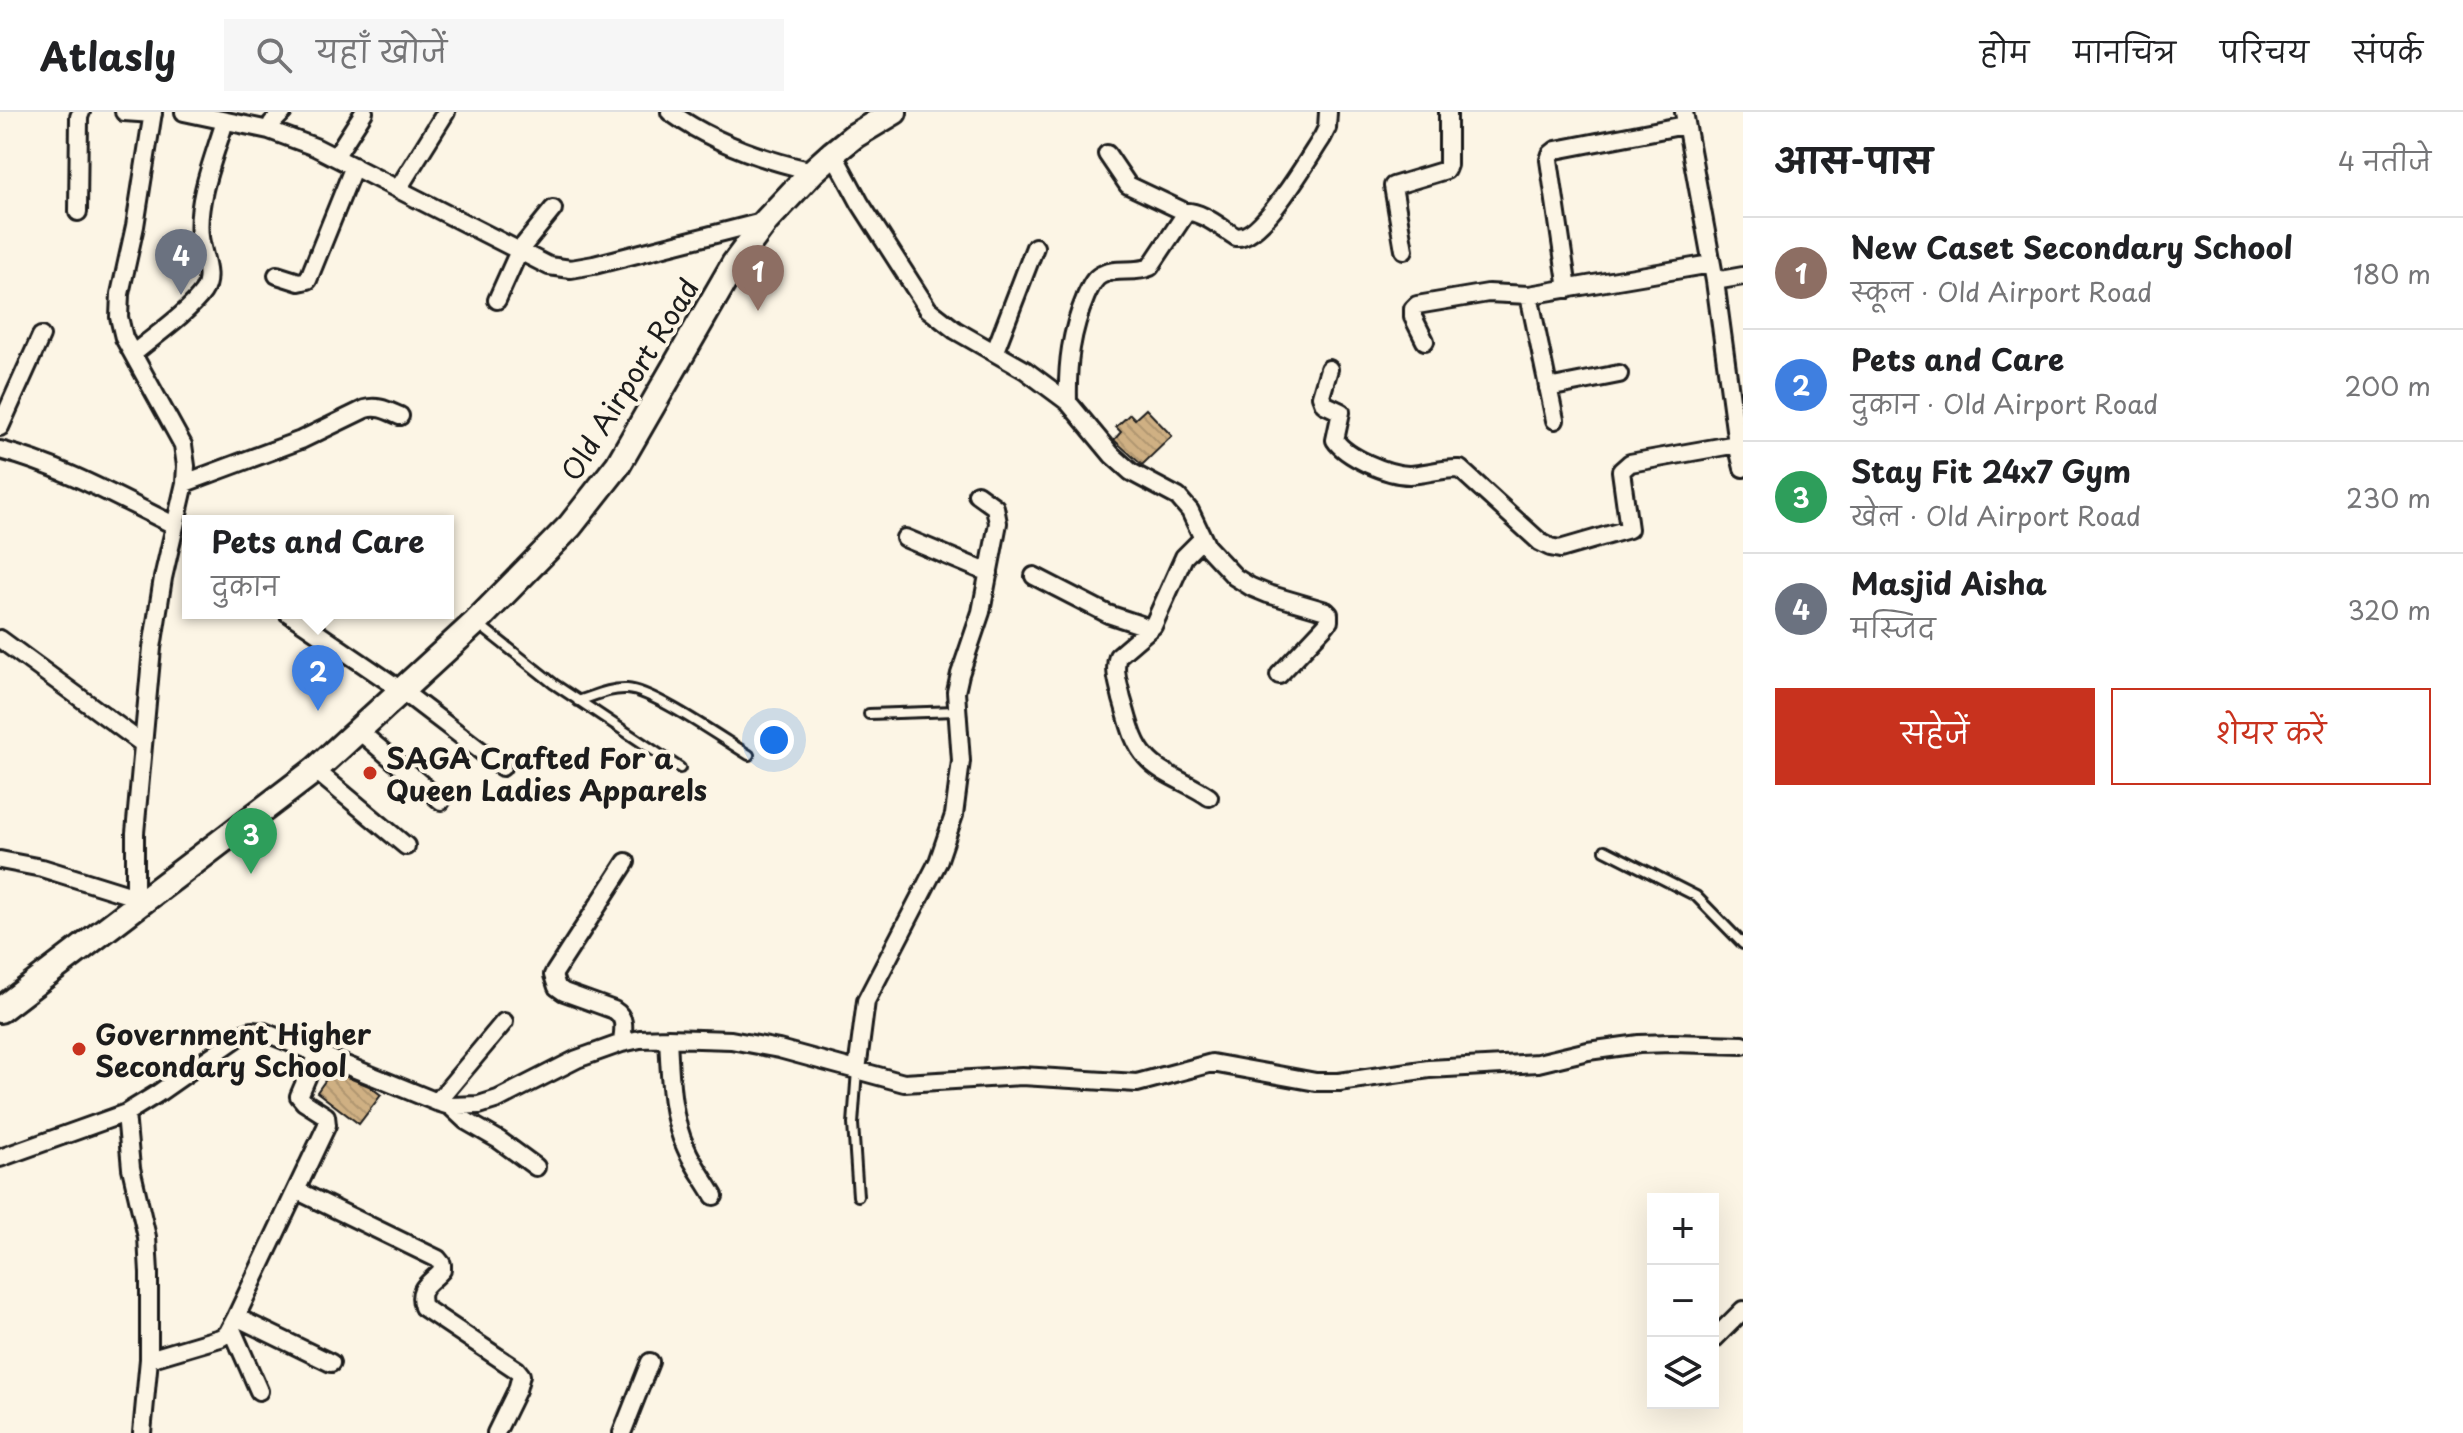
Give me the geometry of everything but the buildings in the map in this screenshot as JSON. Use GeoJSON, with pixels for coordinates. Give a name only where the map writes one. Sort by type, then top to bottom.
{"type":"FeatureCollection","features":[{"type":"Feature","properties":{"kind":"main road","name":"Old Airport Road"},"geometry":{"type":"LineString","coordinates":[[0,1010],[140,898],[315,770],[476,622],[570,526],[618,465],[734,264],[766,221],[833,153],[894,112]]}},
{"type":"Feature","properties":{"kind":"street"},"geometry":{"type":"LineString","coordinates":[[78,212],[81,112]]}},
{"type":"Feature","properties":{"kind":"street"},"geometry":{"type":"LineString","coordinates":[[0,860],[42,868],[140,898],[135,833],[152,648],[186,466],[183,445],[120,328],[120,294],[135,226],[153,113],[124,112]]}},
{"type":"Feature","properties":{"kind":"street"},"geometry":{"type":"LineString","coordinates":[[184,112],[269,130],[315,147],[549,266],[571,269],[594,265],[766,221]]}},
{"type":"Feature","properties":{"kind":"street"},"geometry":{"type":"LineString","coordinates":[[269,130],[283,112]]}},
{"type":"Feature","properties":{"kind":"street"},"geometry":{"type":"LineString","coordinates":[[335,157],[364,112]]}},
{"type":"Feature","properties":{"kind":"street"},"geometry":{"type":"LineString","coordinates":[[398,189],[446,112]]}},
{"type":"Feature","properties":{"kind":"street"},"geometry":{"type":"LineString","coordinates":[[670,112],[707,135],[749,153],[813,171]]}},
{"type":"Feature","properties":{"kind":"street"},"geometry":{"type":"LineString","coordinates":[[1107,154],[1128,185],[1183,212],[1197,214],[1242,238],[1273,210],[1314,150],[1327,128],[1328,112]]}},
{"type":"Feature","properties":{"kind":"street"},"geometry":{"type":"LineString","coordinates":[[1404,250],[1393,186],[1446,170],[1448,112]]}},
{"type":"Feature","properties":{"kind":"street"},"geometry":{"type":"LineString","coordinates":[[1568,289],[1549,160],[1551,154],[1556,150],[1684,118],[1713,272],[1743,468]]}},
{"type":"Feature","properties":{"kind":"street"},"geometry":{"type":"LineString","coordinates":[[133,354],[192,304],[207,283],[200,219],[225,121]]}},
{"type":"Feature","properties":{"kind":"street"},"geometry":{"type":"LineString","coordinates":[[833,153],[860,203],[928,309],[955,330],[995,351],[1068,402],[1112,455],[1131,472],[1178,497],[1185,504],[1202,539],[1224,567],[1251,587],[1329,614],[1325,626],[1279,675]]}},
{"type":"Feature","properties":{"kind":"street"},"geometry":{"type":"LineString","coordinates":[[277,275],[299,282],[308,280],[354,166]]}},
{"type":"Feature","properties":{"kind":"street"},"geometry":{"type":"LineString","coordinates":[[497,300],[519,251],[553,209]]}},
{"type":"Feature","properties":{"kind":"street"},"geometry":{"type":"LineString","coordinates":[[1068,402],[1067,382],[1073,331],[1096,278],[1103,273],[1150,267],[1182,221],[1183,212]]}},
{"type":"Feature","properties":{"kind":"street"},"geometry":{"type":"LineString","coordinates":[[995,351],[1035,247]]}},
{"type":"Feature","properties":{"kind":"street"},"geometry":{"type":"LineString","coordinates":[[1425,341],[1413,317],[1413,309],[1417,305],[1488,293],[1529,295],[1713,272],[1743,276]]}},
{"type":"Feature","properties":{"kind":"street"},"geometry":{"type":"LineString","coordinates":[[1529,295],[1555,420]]}},
{"type":"Feature","properties":{"kind":"street"},"geometry":{"type":"LineString","coordinates":[[0,427],[41,336]]}},
{"type":"Feature","properties":{"kind":"street"},"geometry":{"type":"LineString","coordinates":[[1329,369],[1321,396],[1324,404],[1341,412],[1335,440],[1342,449],[1399,474],[1460,469],[1540,542],[1560,549],[1629,529],[1621,471],[1630,463],[1737,444]]}},
{"type":"Feature","properties":{"kind":"street"},"geometry":{"type":"LineString","coordinates":[[1548,388],[1619,374]]}},
{"type":"Feature","properties":{"kind":"street"},"geometry":{"type":"LineString","coordinates":[[185,483],[301,440],[365,409],[381,408],[400,416]]}},
{"type":"Feature","properties":{"kind":"street"},"geometry":{"type":"LineString","coordinates":[[0,450],[67,472],[174,525]]}},
{"type":"Feature","properties":{"kind":"street"},"geometry":{"type":"LineString","coordinates":[[857,1070],[866,1001],[938,862],[954,815],[961,761],[956,692],[981,612],[998,523],[995,507],[977,494]]}},
{"type":"Feature","properties":{"kind":"street"},"geometry":{"type":"LineString","coordinates":[[905,538],[989,573]]}},
{"type":"Feature","properties":{"kind":"street"},"geometry":{"type":"LineString","coordinates":[[1202,539],[1184,557],[1153,626],[1118,656],[1116,663],[1129,723],[1146,757],[1209,797]]}},
{"type":"Feature","properties":{"kind":"street"},"geometry":{"type":"LineString","coordinates":[[1034,576],[1108,614],[1150,628]]}},
{"type":"Feature","properties":{"kind":"street"},"geometry":{"type":"LineString","coordinates":[[297,619],[401,690],[502,767]]}},
{"type":"Feature","properties":{"kind":"street"},"geometry":{"type":"LineString","coordinates":[[0,639],[143,744]]}},
{"type":"Feature","properties":{"kind":"street"},"geometry":{"type":"LineString","coordinates":[[358,730],[441,801]]}},
{"type":"Feature","properties":{"kind":"street"},"geometry":{"type":"LineString","coordinates":[[315,770],[406,846]]}},
{"type":"Feature","properties":{"kind":"street"},"geometry":{"type":"LineString","coordinates":[[622,1043],[624,1020],[621,1014],[564,992],[557,987],[553,975],[626,862]]}},
{"type":"Feature","properties":{"kind":"street"},"geometry":{"type":"LineString","coordinates":[[444,1104],[504,1022]]}},
{"type":"Feature","properties":{"kind":"street"},"geometry":{"type":"LineString","coordinates":[[0,1158],[126,1113],[252,1031],[264,1032],[444,1104],[536,1167]]}},
{"type":"Feature","properties":{"kind":"street"},"geometry":{"type":"LineString","coordinates":[[668,1038],[679,1129],[685,1148],[714,1196]]}},
{"type":"Feature","properties":{"kind":"street"},"geometry":{"type":"LineString","coordinates":[[444,1104],[479,1105],[498,1099],[577,1059],[640,1039],[731,1040],[779,1049],[904,1083],[1022,1076],[1137,1083],[1212,1063],[1316,1082],[1339,1082],[1429,1069],[1538,1063],[1613,1047],[1672,1043],[1743,1045]]}},
{"type":"Feature","properties":{"kind":"street"},"geometry":{"type":"LineString","coordinates":[[149,1359],[220,1338],[233,1322],[298,1191],[328,1120],[299,1096],[317,1054]]}},
{"type":"Feature","properties":{"kind":"street"},"geometry":{"type":"LineString","coordinates":[[126,1113],[131,1168],[147,1237],[149,1359],[142,1433]]}},
{"type":"Feature","properties":{"kind":"street"},"geometry":{"type":"LineString","coordinates":[[298,1191],[438,1259],[442,1270],[422,1287],[423,1307],[521,1375],[496,1433]]}},
{"type":"Feature","properties":{"kind":"street"},"geometry":{"type":"LineString","coordinates":[[1716,1337],[1743,1310]]}},
{"type":"Feature","properties":{"kind":"street"},"geometry":{"type":"LineString","coordinates":[[233,1322],[331,1363]]}},
{"type":"Feature","properties":{"kind":"street"},"geometry":{"type":"LineString","coordinates":[[233,1322],[259,1391]]}},
{"type":"Feature","properties":{"kind":"street"},"geometry":{"type":"LineString","coordinates":[[622,1433],[650,1362]]}},
{"type":"Feature","properties":{"kind":"lane"},"geometry":{"type":"LineString","coordinates":[[476,622],[578,701],[680,768]]}},
{"type":"Feature","properties":{"kind":"lane"},"geometry":{"type":"LineString","coordinates":[[578,701],[613,690],[638,691],[659,700],[749,755]]}},
{"type":"Feature","properties":{"kind":"lane"},"geometry":{"type":"LineString","coordinates":[[869,714],[956,711]]}},
{"type":"Feature","properties":{"kind":"lane"},"geometry":{"type":"LineString","coordinates":[[1605,850],[1696,896],[1743,944]]}},
{"type":"Feature","properties":{"kind":"lane"},"geometry":{"type":"LineString","coordinates":[[857,1070],[853,1134],[858,1196]]}},
{"type":"Feature","properties":{"kind":"place","name":"Masjid Aisha"},"geometry":{"type":"Point","coordinates":[181,295]}},
{"type":"Feature","properties":{"kind":"place","name":"New Caset Secondary School"},"geometry":{"type":"Point","coordinates":[758,311]}},
{"type":"Feature","properties":{"kind":"place","name":"Pets and Care"},"geometry":{"type":"Point","coordinates":[318,711]}},
{"type":"Feature","properties":{"kind":"place","name":"SAGA Crafted For a Queen Ladies Apparels"},"geometry":{"type":"Point","coordinates":[370,773]}},
{"type":"Feature","properties":{"kind":"place","name":"Stay Fit 24x7 Gym"},"geometry":{"type":"Point","coordinates":[251,874]}},
{"type":"Feature","properties":{"kind":"place","name":"Government Higher Secondary School"},"geometry":{"type":"Point","coordinates":[79,1049]}}]}
